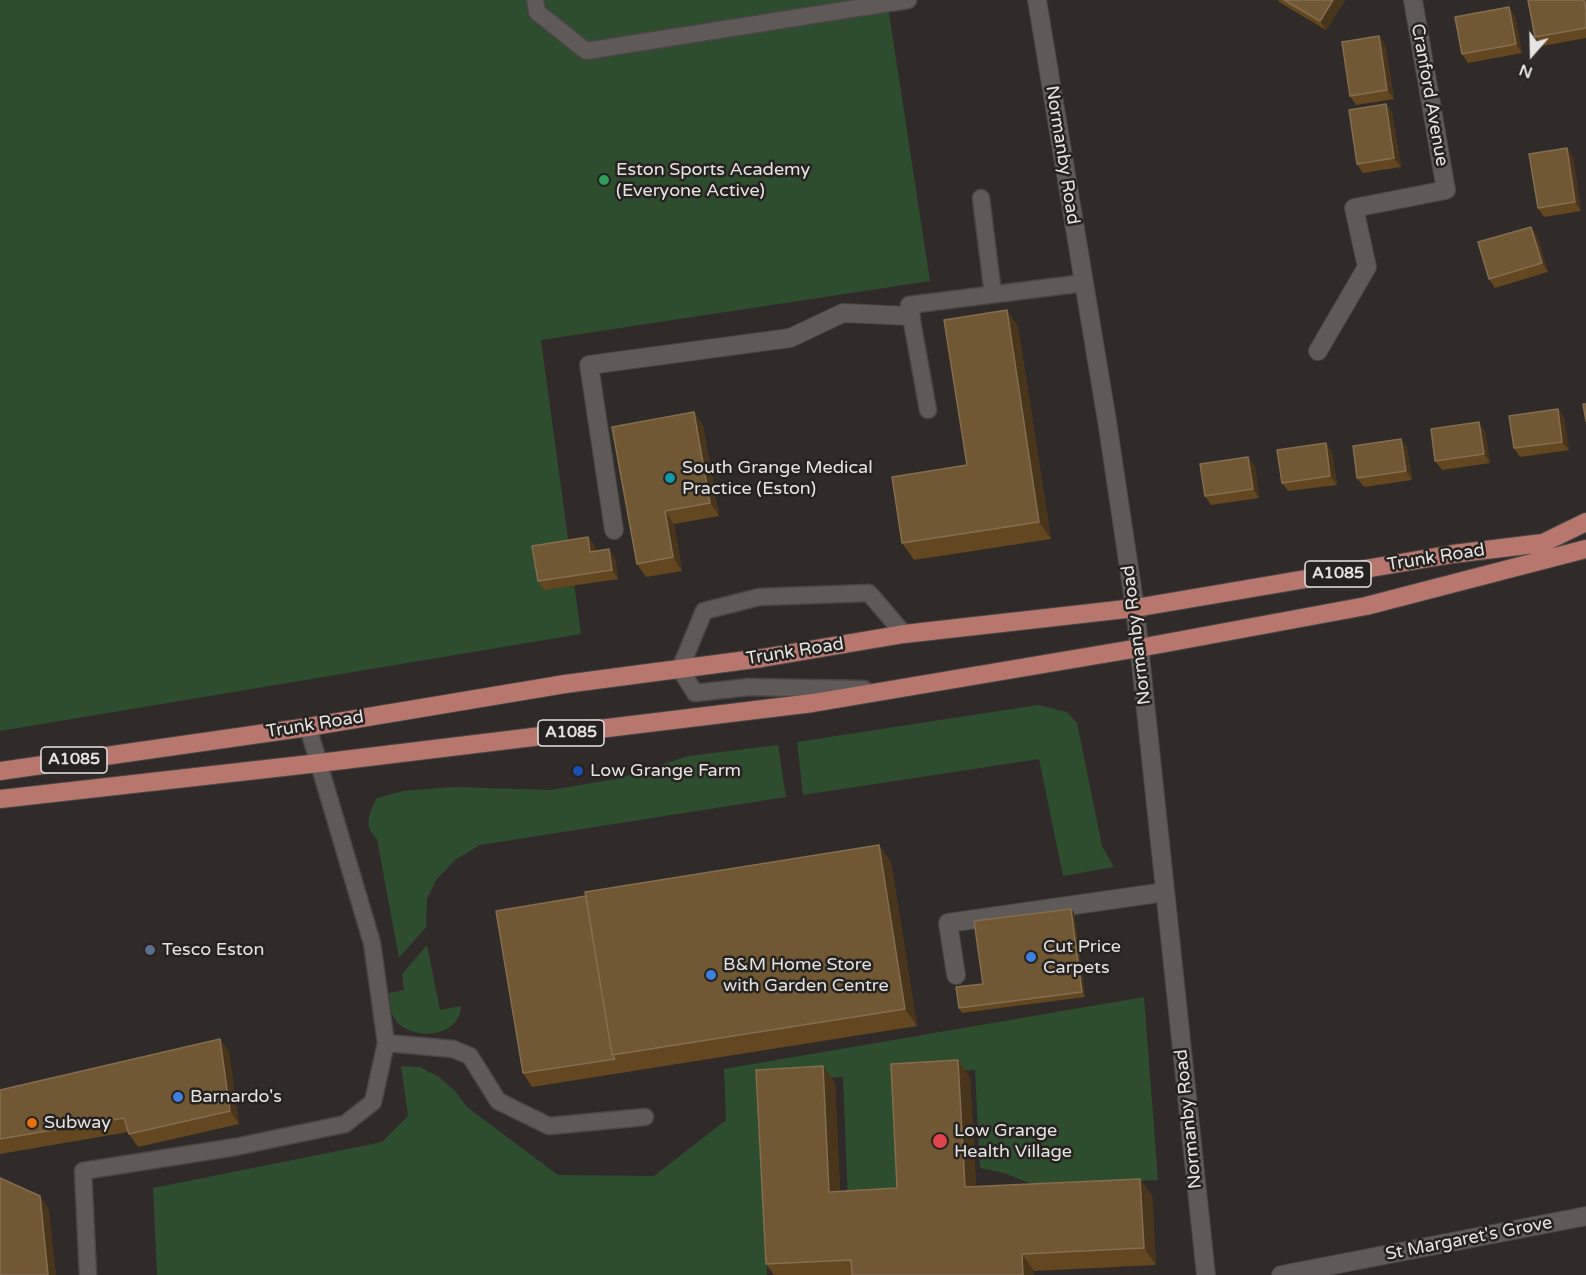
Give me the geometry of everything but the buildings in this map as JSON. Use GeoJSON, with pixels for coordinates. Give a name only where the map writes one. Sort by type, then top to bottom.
{"type":"FeatureCollection","features":[{"type":"Feature","properties":{"kind":"main road","name":"Trunk Road"},"geometry":{"type":"LineString","coordinates":[[0,771],[308,727],[566,684],[680,669],[904,634],[1135,608],[1453,554],[1543,543],[1586,522]]}},
{"type":"Feature","properties":{"kind":"main road","name":"A1085"},"geometry":{"type":"LineString","coordinates":[[0,799],[319,764],[813,703],[1139,648],[1366,606],[1586,549]]}},
{"type":"Feature","properties":{"kind":"street","name":"Normanby Road"},"geometry":{"type":"LineString","coordinates":[[1037,0],[1135,608],[1206,1275]]}},
{"type":"Feature","properties":{"kind":"street","name":"Cranford Avenue"},"geometry":{"type":"LineString","coordinates":[[1318,351],[1367,267],[1354,208],[1446,190],[1413,0]]}},
{"type":"Feature","properties":{"kind":"street"},"geometry":{"type":"LineString","coordinates":[[614,530],[589,365],[790,338],[843,313],[911,316]]}},
{"type":"Feature","properties":{"kind":"street"},"geometry":{"type":"LineString","coordinates":[[956,975],[948,923],[1165,892]]}},
{"type":"Feature","properties":{"kind":"street","name":"St Margaret's Grove"},"geometry":{"type":"LineString","coordinates":[[1281,1275],[1586,1216]]}},
{"type":"Feature","properties":{"kind":"lane"},"geometry":{"type":"LineString","coordinates":[[535,0],[537,12],[586,51],[869,3],[908,0]]}},
{"type":"Feature","properties":{"kind":"lane"},"geometry":{"type":"LineString","coordinates":[[981,198],[993,294]]}},
{"type":"Feature","properties":{"kind":"lane"},"geometry":{"type":"LineString","coordinates":[[928,410],[909,305],[1084,283]]}},
{"type":"Feature","properties":{"kind":"lane"},"geometry":{"type":"LineString","coordinates":[[893,689],[749,687],[695,693],[680,669],[704,611],[759,597],[869,593],[904,634]]}},
{"type":"Feature","properties":{"kind":"lane"},"geometry":{"type":"LineString","coordinates":[[88,1275],[83,1171],[235,1147],[345,1124],[373,1102],[386,1043],[372,943],[308,727]]}},
{"type":"Feature","properties":{"kind":"lane"},"geometry":{"type":"LineString","coordinates":[[386,1043],[453,1049],[470,1056],[498,1101],[549,1126],[645,1117]]}},
{"type":"Feature","properties":{"kind":"green space"},"geometry":{"type":"Polygon","coordinates":[[[0,0],[887,0],[930,281],[541,340],[581,634],[0,731],[0,0]]]}},
{"type":"Feature","properties":{"kind":"green space"},"geometry":{"type":"Polygon","coordinates":[[[1038,705],[1067,712],[1077,723],[1102,846],[1114,867],[1063,876],[1039,759],[803,795],[797,742],[1038,705]]]}},
{"type":"Feature","properties":{"kind":"green space"},"geometry":{"type":"Polygon","coordinates":[[[778,745],[786,797],[480,845],[455,860],[436,880],[427,899],[426,927],[399,958],[377,839],[369,824],[370,814],[377,798],[403,791],[453,787],[551,790],[621,778],[688,756],[778,745]]]}},
{"type":"Feature","properties":{"kind":"green space"},"geometry":{"type":"Polygon","coordinates":[[[427,945],[440,1010],[461,1006],[452,1026],[442,1031],[420,1033],[409,1030],[393,1016],[389,993],[404,990],[402,974],[427,945]]]}},
{"type":"Feature","properties":{"kind":"green space"},"geometry":{"type":"Polygon","coordinates":[[[1144,997],[1158,1180],[1037,1186],[1004,1173],[980,1168],[975,1070],[896,1073],[901,1199],[848,1202],[843,1077],[762,1082],[758,1127],[760,1150],[765,1151],[767,1275],[157,1275],[153,1188],[382,1142],[408,1116],[401,1066],[420,1067],[439,1077],[455,1091],[467,1107],[558,1175],[654,1176],[726,1120],[724,1069],[1144,997]]]}},
{"type":"Feature","properties":{"kind":"place","name":"Eston Sports Academy (Everyone Active)"},"geometry":{"type":"Point","coordinates":[604,180]}},
{"type":"Feature","properties":{"kind":"place","name":"South Grange Medical Practice (Eston)"},"geometry":{"type":"Point","coordinates":[670,478]}},
{"type":"Feature","properties":{"kind":"place","name":"Low Grange Farm"},"geometry":{"type":"Point","coordinates":[578,771]}},
{"type":"Feature","properties":{"kind":"place","name":"Tesco Eston"},"geometry":{"type":"Point","coordinates":[150,950]}},
{"type":"Feature","properties":{"kind":"place","name":"Cut Price Carpets"},"geometry":{"type":"Point","coordinates":[1031,957]}},
{"type":"Feature","properties":{"kind":"place","name":"B&M Home Store with Garden Centre"},"geometry":{"type":"Point","coordinates":[711,975]}},
{"type":"Feature","properties":{"kind":"place","name":"Barnardo's"},"geometry":{"type":"Point","coordinates":[178,1097]}},
{"type":"Feature","properties":{"kind":"place","name":"Subway"},"geometry":{"type":"Point","coordinates":[32,1123]}},
{"type":"Feature","properties":{"kind":"place","name":"Low Grange Health Village"},"geometry":{"type":"Point","coordinates":[940,1141]}}]}
